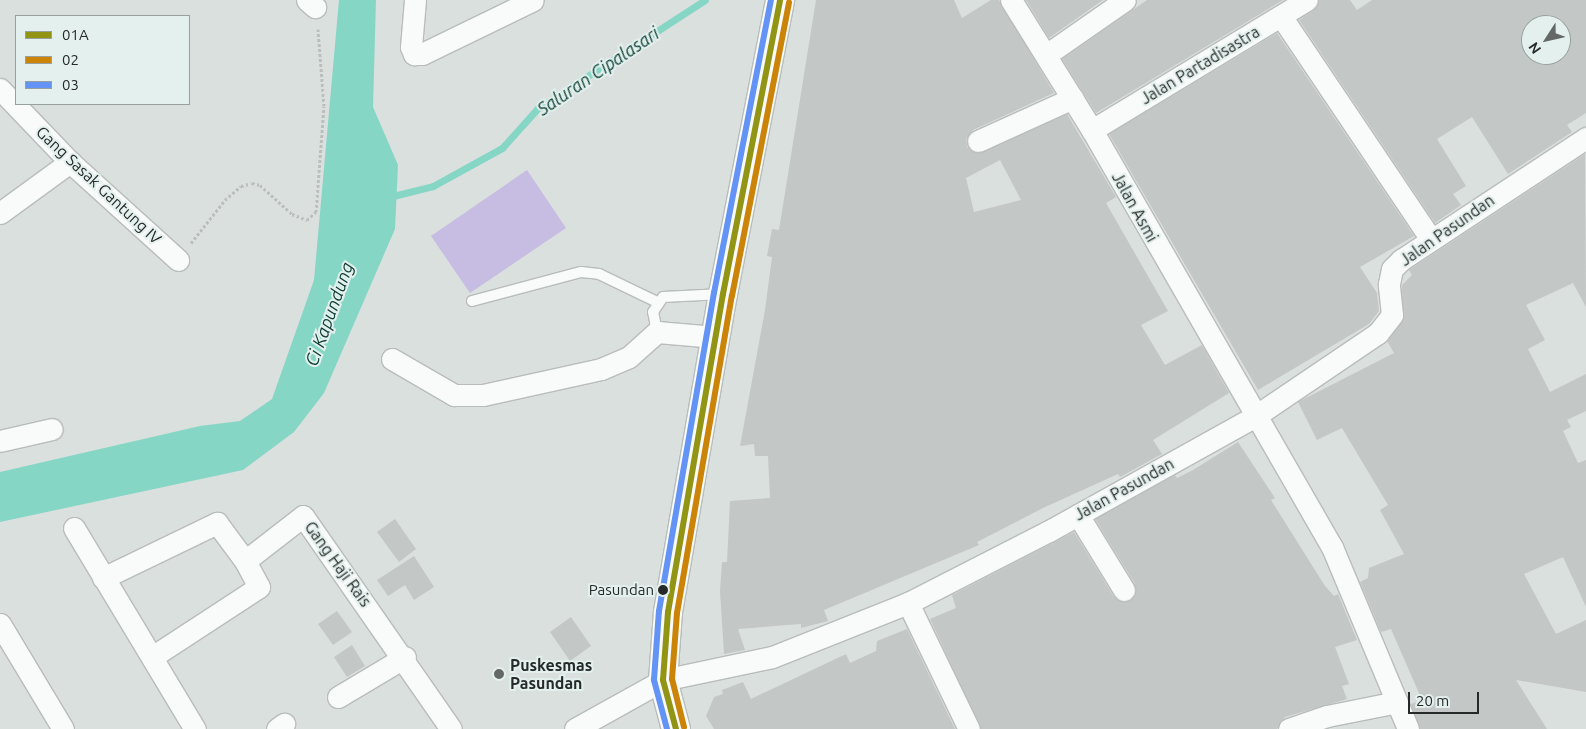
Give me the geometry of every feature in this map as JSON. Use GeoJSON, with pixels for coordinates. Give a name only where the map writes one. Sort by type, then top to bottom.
{"type":"FeatureCollection","features":[{"type":"Feature","properties":{"kind":"main road"},"geometry":{"type":"LineString","coordinates":[[676,729],[663,680],[668,612],[722,294],[780,0]]}},
{"type":"Feature","properties":{"kind":"street"},"geometry":{"type":"LineString","coordinates":[[415,0],[411,47],[414,54],[422,54],[532,0]]}},
{"type":"Feature","properties":{"kind":"street","name":"Jalan Asmi"},"geometry":{"type":"LineString","coordinates":[[1012,0],[1092,130],[1254,416],[1332,547],[1408,729]]}},
{"type":"Feature","properties":{"kind":"street"},"geometry":{"type":"LineString","coordinates":[[1046,55],[1125,0]]}},
{"type":"Feature","properties":{"kind":"street"},"geometry":{"type":"LineString","coordinates":[[1292,6],[1430,238]]}},
{"type":"Feature","properties":{"kind":"street","name":"Jalan Partadisastra"},"geometry":{"type":"LineString","coordinates":[[1092,130],[1292,6]]}},
{"type":"Feature","properties":{"kind":"street","name":"Gang Sasak Gantung IV"},"geometry":{"type":"LineString","coordinates":[[0,89],[15,105]]}},
{"type":"Feature","properties":{"kind":"street"},"geometry":{"type":"LineString","coordinates":[[978,141],[1073,98]]}},
{"type":"Feature","properties":{"kind":"street","name":"Gang Sasak Gantung IV"},"geometry":{"type":"LineString","coordinates":[[15,105],[70,162],[178,260]]}},
{"type":"Feature","properties":{"kind":"street","name":"Jalan Pasundan"},"geometry":{"type":"LineString","coordinates":[[575,729],[663,680],[772,657],[908,602],[1078,514],[1254,416],[1378,333],[1392,315],[1389,284],[1392,269],[1430,238],[1586,138]]}},
{"type":"Feature","properties":{"kind":"street"},"geometry":{"type":"LineString","coordinates":[[0,213],[70,162]]}},
{"type":"Feature","properties":{"kind":"street"},"geometry":{"type":"LineString","coordinates":[[392,358],[454,395],[484,395],[601,370],[629,357],[657,332],[716,337]]}},
{"type":"Feature","properties":{"kind":"street"},"geometry":{"type":"LineString","coordinates":[[0,441],[52,429]]}},
{"type":"Feature","properties":{"kind":"street"},"geometry":{"type":"LineString","coordinates":[[1078,514],[1124,590]]}},
{"type":"Feature","properties":{"kind":"street","name":"Gang Haji Rais"},"geometry":{"type":"LineString","coordinates":[[245,561],[304,516],[405,658],[451,729]]}},
{"type":"Feature","properties":{"kind":"street"},"geometry":{"type":"LineString","coordinates":[[103,578],[217,522],[245,561],[259,587],[152,658]]}},
{"type":"Feature","properties":{"kind":"street"},"geometry":{"type":"LineString","coordinates":[[74,528],[194,729]]}},
{"type":"Feature","properties":{"kind":"street"},"geometry":{"type":"LineString","coordinates":[[908,602],[968,729]]}},
{"type":"Feature","properties":{"kind":"street"},"geometry":{"type":"LineString","coordinates":[[0,624],[63,729]]}},
{"type":"Feature","properties":{"kind":"street"},"geometry":{"type":"LineString","coordinates":[[338,697],[405,658]]}},
{"type":"Feature","properties":{"kind":"street"},"geometry":{"type":"LineString","coordinates":[[1289,729],[1327,716],[1397,702]]}},
{"type":"Feature","properties":{"kind":"lane"},"geometry":{"type":"LineString","coordinates":[[472,301],[581,272],[599,274],[657,302]]}},
{"type":"Feature","properties":{"kind":"lane"},"geometry":{"type":"LineString","coordinates":[[657,332],[653,320],[657,302],[669,294],[722,294]]}},
{"type":"Feature","properties":{"kind":"path"},"geometry":{"type":"LineString","coordinates":[[178,260],[240,186],[260,185],[292,214],[307,220],[316,212],[324,106],[311,4]]}},
{"type":"Feature","properties":{"kind":"shaded area"},"geometry":{"type":"Polygon","coordinates":[[[527,170],[566,228],[470,293],[431,236],[527,170]]]}},
{"type":"Feature","properties":{"kind":"water","name":"Ci Kapundung"},"geometry":{"type":"Polygon","coordinates":[[[339,0],[376,0],[373,107],[398,165],[395,229],[324,393],[294,432],[243,470],[0,522],[0,472],[200,426],[240,421],[272,399],[314,280],[339,0]]]}},
{"type":"Feature","properties":{"kind":"building"},"geometry":{"type":"Polygon","coordinates":[[[816,0],[954,0],[962,18],[991,0],[999,0],[1054,93],[973,130],[966,139],[967,147],[976,153],[983,152],[1067,114],[1116,197],[1106,203],[1168,311],[1141,325],[1165,365],[1202,345],[1229,393],[1153,440],[1162,454],[1120,477],[1118,474],[1043,508],[977,542],[979,545],[824,610],[828,621],[801,628],[801,624],[738,629],[745,650],[724,654],[720,591],[722,562],[727,562],[730,501],[770,498],[768,456],[755,456],[754,444],[740,446],[765,310],[772,257],[767,256],[772,229],[779,230],[816,0]],[[1000,160],[966,178],[974,212],[1021,200],[1000,160]]]}},
{"type":"Feature","properties":{"kind":"building"},"geometry":{"type":"Polygon","coordinates":[[[1026,0],[1103,0],[1049,38],[1026,0]]]}},
{"type":"Feature","properties":{"kind":"building"},"geometry":{"type":"Polygon","coordinates":[[[1147,0],[1283,0],[1096,113],[1062,59],[1147,0]]]}},
{"type":"Feature","properties":{"kind":"building"},"geometry":{"type":"Polygon","coordinates":[[[1319,0],[1350,0],[1357,10],[1372,0],[1586,0],[1586,113],[1567,125],[1572,132],[1508,174],[1472,117],[1437,139],[1466,186],[1453,194],[1461,205],[1435,223],[1299,20],[1314,10],[1319,0]]]}},
{"type":"Feature","properties":{"kind":"building"},"geometry":{"type":"Polygon","coordinates":[[[1277,33],[1414,236],[1360,267],[1377,293],[1379,311],[1369,324],[1258,390],[1109,134],[1277,33]]]}},
{"type":"Feature","properties":{"kind":"building"},"geometry":{"type":"Polygon","coordinates":[[[1585,154],[1586,307],[1573,283],[1526,305],[1545,340],[1528,349],[1550,392],[1586,374],[1586,411],[1567,420],[1571,427],[1563,431],[1578,463],[1586,460],[1586,607],[1563,557],[1524,574],[1556,634],[1586,620],[1586,692],[1516,680],[1547,729],[1420,729],[1411,704],[1422,700],[1391,629],[1381,632],[1360,582],[1368,578],[1369,568],[1404,554],[1380,510],[1388,505],[1342,428],[1317,440],[1298,402],[1394,353],[1387,341],[1402,322],[1402,285],[1412,275],[1409,270],[1585,154]]]}},
{"type":"Feature","properties":{"kind":"building"},"geometry":{"type":"Polygon","coordinates":[[[1238,442],[1275,498],[1271,500],[1325,586],[1334,596],[1338,594],[1357,640],[1335,647],[1349,684],[1342,686],[1347,699],[1285,717],[1277,729],[981,729],[930,619],[956,608],[952,595],[1074,532],[1114,597],[1124,602],[1130,601],[1135,596],[1135,584],[1095,519],[1175,475],[1177,478],[1193,470],[1238,442]]]}},
{"type":"Feature","properties":{"kind":"building"},"geometry":{"type":"Polygon","coordinates":[[[395,519],[416,549],[399,562],[377,532],[395,519]]]}},
{"type":"Feature","properties":{"kind":"building"},"geometry":{"type":"Polygon","coordinates":[[[414,556],[434,587],[414,600],[405,585],[388,596],[377,580],[414,556]]]}},
{"type":"Feature","properties":{"kind":"building"},"geometry":{"type":"Polygon","coordinates":[[[337,611],[352,632],[333,645],[318,624],[337,611]]]}},
{"type":"Feature","properties":{"kind":"building"},"geometry":{"type":"Polygon","coordinates":[[[571,617],[591,646],[570,661],[550,632],[571,617]]]}},
{"type":"Feature","properties":{"kind":"building"},"geometry":{"type":"Polygon","coordinates":[[[907,629],[955,729],[714,729],[706,716],[714,697],[723,694],[722,690],[743,682],[751,699],[846,654],[850,663],[876,651],[877,641],[907,629]]]}},
{"type":"Feature","properties":{"kind":"building"},"geometry":{"type":"Polygon","coordinates":[[[352,645],[365,666],[347,677],[334,657],[352,645]]]}},
{"type":"Feature","properties":{"kind":"waterway","name":"Saluran Cipalasari"},"geometry":{"type":"LineString","coordinates":[[389,197],[433,186],[502,148],[537,109],[705,0]]}},
{"type":"Feature","properties":{"kind":"transit line","name":"03"},"geometry":{"type":"LineString","coordinates":[[667,729],[654,680],[659,611],[714,293],[771,0]]}},
{"type":"Feature","properties":{"kind":"transit line","name":"01A"},"geometry":{"type":"LineString","coordinates":[[676,729],[663,680],[668,612],[723,294],[780,0]]}},
{"type":"Feature","properties":{"kind":"transit line","name":"02"},"geometry":{"type":"LineString","coordinates":[[684,727],[672,679],[677,613],[732,296],[789,2]]}},
{"type":"Feature","properties":{"kind":"place","name":"Pasundan"},"geometry":{"type":"Point","coordinates":[663,590]}},
{"type":"Feature","properties":{"kind":"place","name":"Puskesmas Pasundan"},"geometry":{"type":"Point","coordinates":[499,674]}}]}
